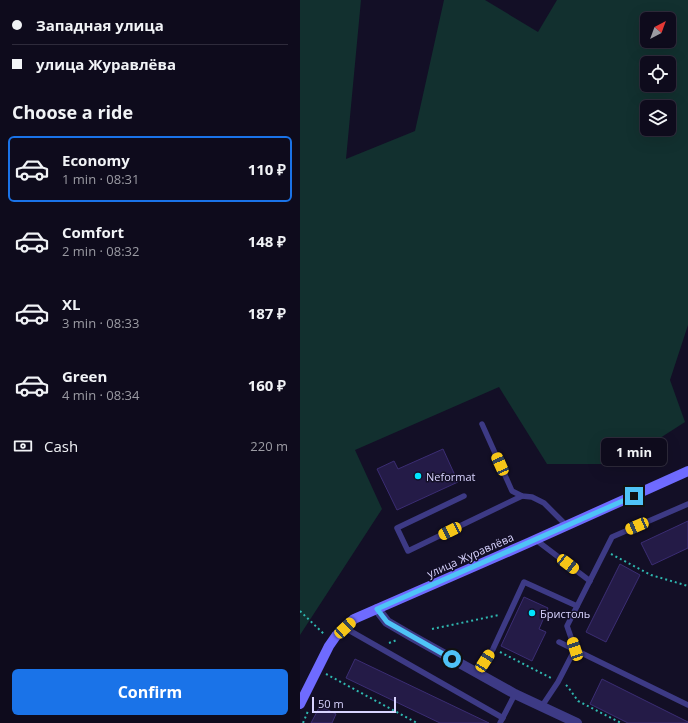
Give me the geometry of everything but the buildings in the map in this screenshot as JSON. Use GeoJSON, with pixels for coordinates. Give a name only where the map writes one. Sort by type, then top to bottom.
{"type":"FeatureCollection","features":[{"type":"Feature","properties":{"kind":"street","name":"улица Журавлёва"},"geometry":{"type":"LineString","coordinates":[[300,704],[321,660],[332,641],[354,619],[536,540],[688,471]]}},
{"type":"Feature","properties":{"kind":"street"},"geometry":{"type":"LineString","coordinates":[[377,609],[387,622],[515,694],[577,723]]}},
{"type":"Feature","properties":{"kind":"lane"},"geometry":{"type":"LineString","coordinates":[[482,424],[512,491],[522,496]]}},
{"type":"Feature","properties":{"kind":"lane"},"geometry":{"type":"LineString","coordinates":[[464,496],[397,528],[408,551],[522,496],[532,496],[544,503],[567,526]]}},
{"type":"Feature","properties":{"kind":"lane"},"geometry":{"type":"LineString","coordinates":[[542,706],[558,682],[575,649],[567,626],[612,537],[688,504]]}},
{"type":"Feature","properties":{"kind":"lane"},"geometry":{"type":"LineString","coordinates":[[536,540],[590,581]]}},
{"type":"Feature","properties":{"kind":"lane"},"geometry":{"type":"LineString","coordinates":[[477,673],[493,649],[524,582],[577,606]]}},
{"type":"Feature","properties":{"kind":"lane"},"geometry":{"type":"LineString","coordinates":[[345,628],[502,720],[515,694]]}},
{"type":"Feature","properties":{"kind":"lane"},"geometry":{"type":"LineString","coordinates":[[559,642],[688,705]]}},
{"type":"Feature","properties":{"kind":"path"},"geometry":{"type":"LineString","coordinates":[[605,551],[651,576],[688,586]]}},
{"type":"Feature","properties":{"kind":"path"},"geometry":{"type":"LineString","coordinates":[[300,611],[332,641]]}},
{"type":"Feature","properties":{"kind":"path"},"geometry":{"type":"LineString","coordinates":[[432,629],[510,612]]}},
{"type":"Feature","properties":{"kind":"path"},"geometry":{"type":"LineString","coordinates":[[325,674],[417,723]]}},
{"type":"Feature","properties":{"kind":"green space"},"geometry":{"type":"Polygon","coordinates":[[[300,0],[361,0],[346,159],[415,131],[444,0],[485,0],[538,32],[557,0],[688,0],[688,325],[670,380],[685,422],[657,440],[636,445],[603,464],[547,464],[499,387],[355,450],[382,509],[300,635],[300,0]]]}},
{"type":"Feature","properties":{"kind":"place","name":"Neformat"},"geometry":{"type":"Point","coordinates":[418,476]}},
{"type":"Feature","properties":{"kind":"place","name":"Бристоль"},"geometry":{"type":"Point","coordinates":[532,613]}},
{"type":"Feature","properties":{"kind":"route"},"geometry":{"type":"LineString","coordinates":[[452,659],[387,622],[377,609],[634,496]]}}]}
